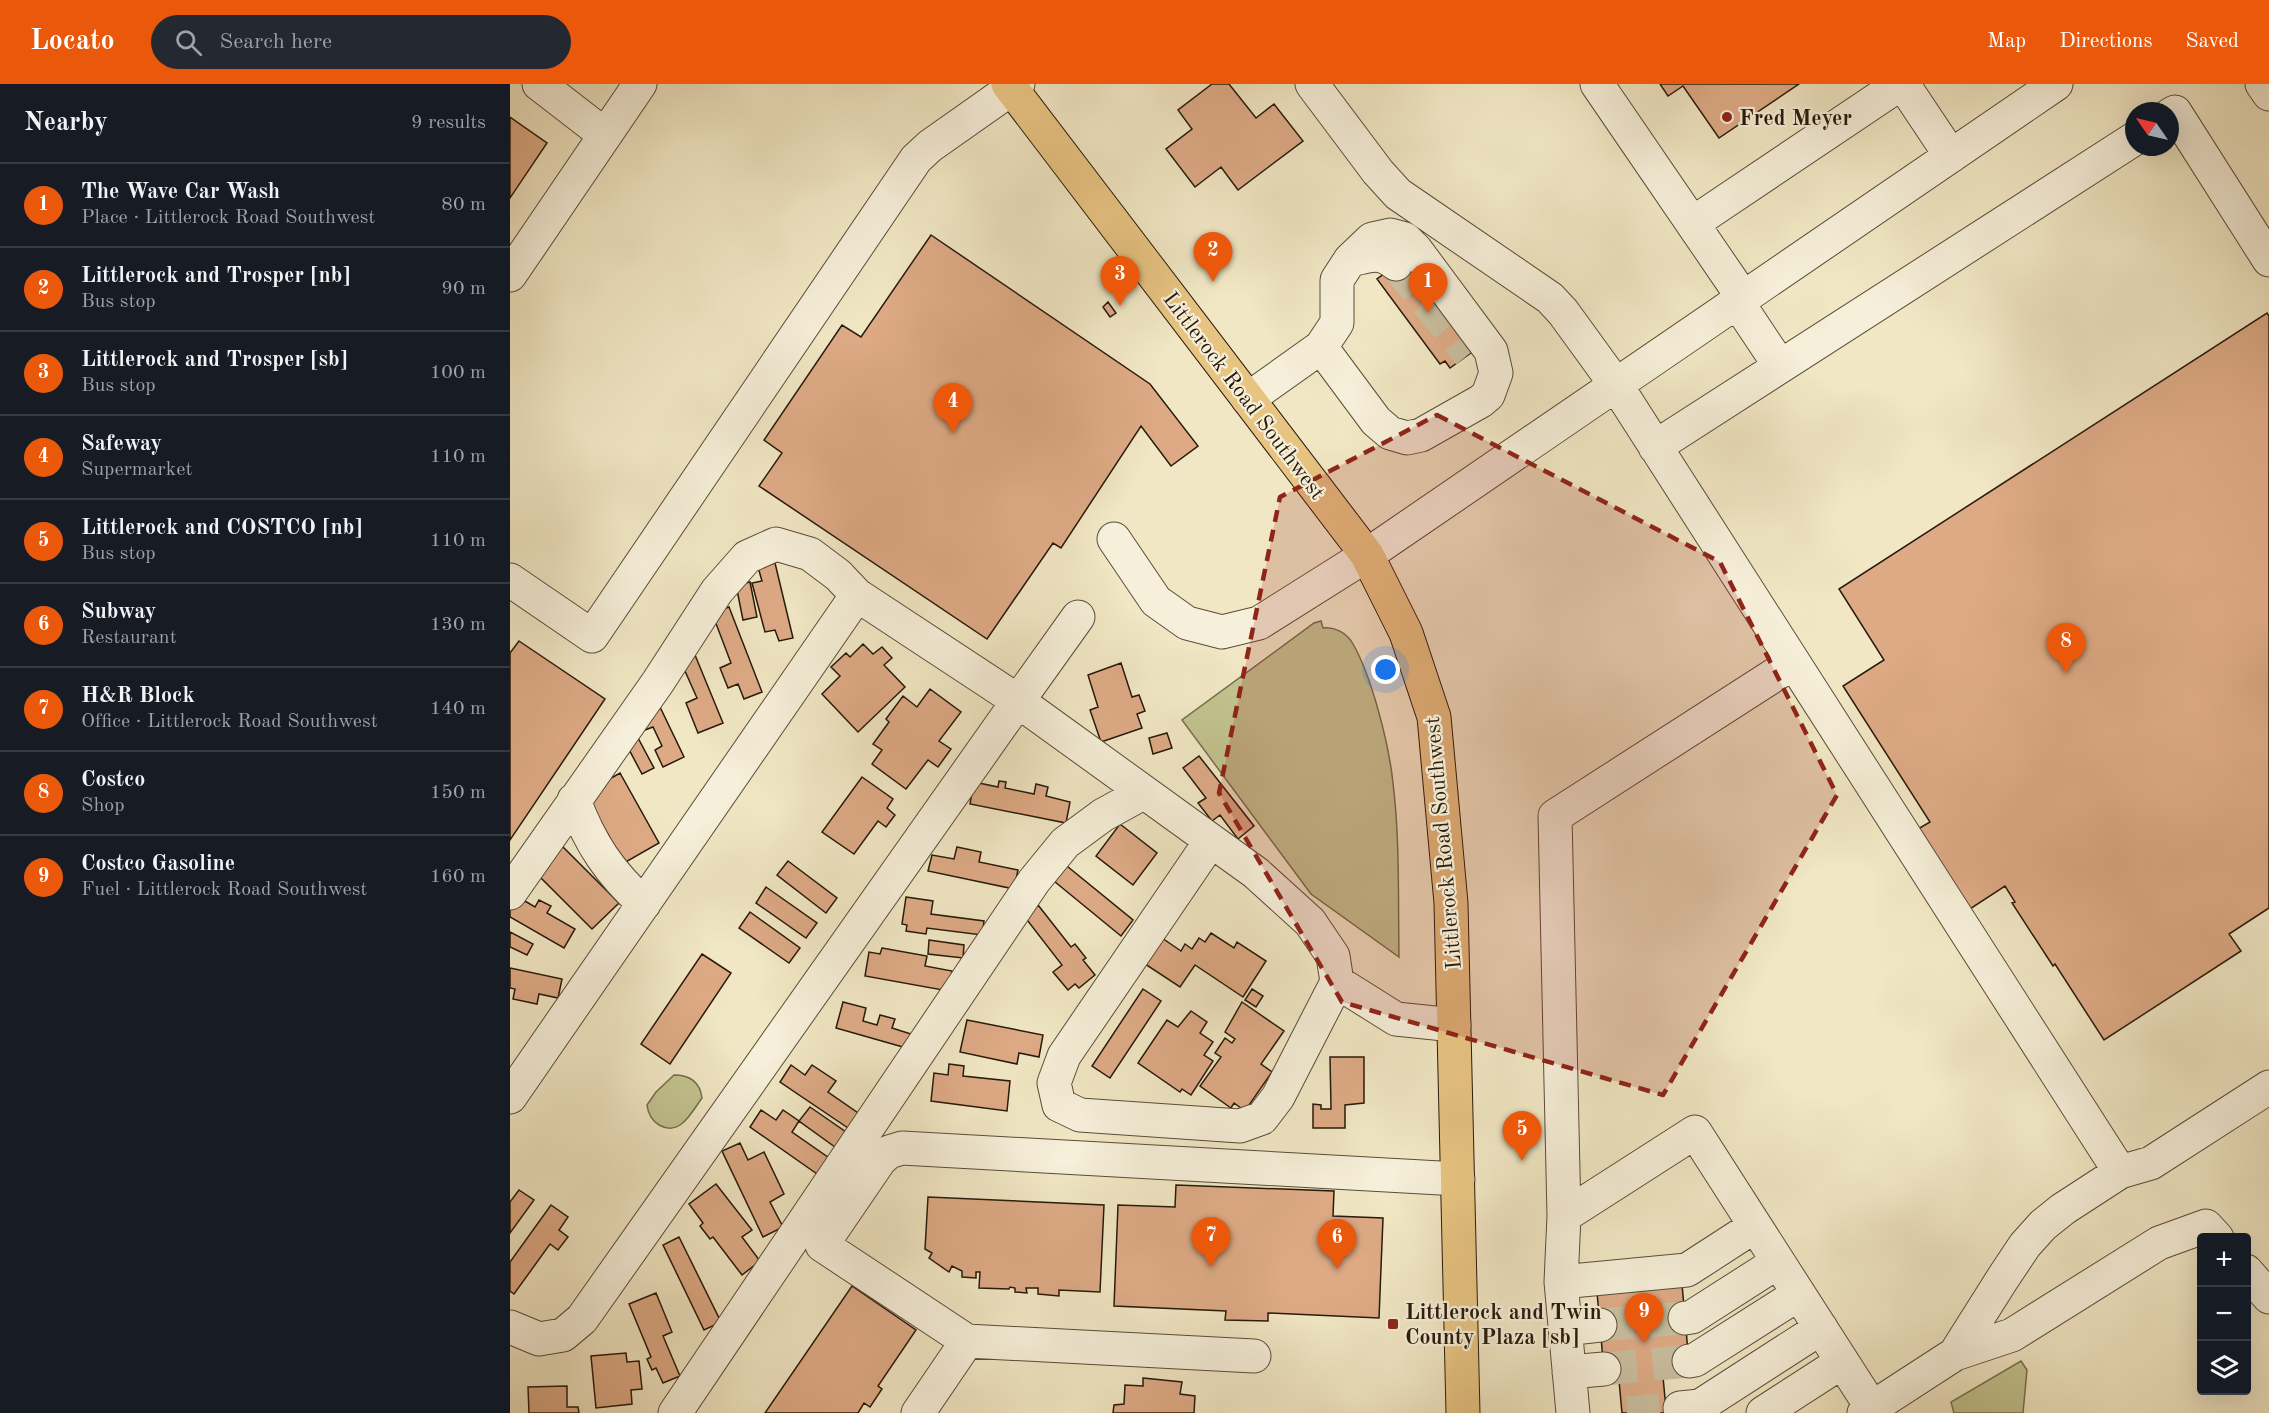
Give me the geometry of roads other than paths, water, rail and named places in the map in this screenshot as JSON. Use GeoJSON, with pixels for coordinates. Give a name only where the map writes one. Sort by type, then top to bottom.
{"type":"FeatureCollection","features":[{"type":"Feature","properties":{"kind":"main road","name":"Littlerock Road Southwest"},"geometry":{"type":"LineString","coordinates":[[1013,86],[1367,555],[1406,633],[1434,717],[1451,903],[1463,1413]]}},
{"type":"Feature","properties":{"kind":"street"},"geometry":{"type":"LineString","coordinates":[[510,275],[640,84]]}},
{"type":"Feature","properties":{"kind":"street"},"geometry":{"type":"LineString","coordinates":[[1312,84],[1378,172],[1398,194],[1550,298],[1563,312],[1616,386],[2120,1172]]}},
{"type":"Feature","properties":{"kind":"street"},"geometry":{"type":"LineString","coordinates":[[1597,84],[1693,223],[1780,366]]}},
{"type":"Feature","properties":{"kind":"street"},"geometry":{"type":"LineString","coordinates":[[1693,223],[1901,84],[1951,156]]}},
{"type":"Feature","properties":{"kind":"street"},"geometry":{"type":"LineString","coordinates":[[1114,539],[1156,601],[1187,623],[1222,632],[1259,623],[1367,555],[2055,84]]}},
{"type":"Feature","properties":{"kind":"street"},"geometry":{"type":"LineString","coordinates":[[2262,84],[2269,94]]}},
{"type":"Feature","properties":{"kind":"street"},"geometry":{"type":"LineString","coordinates":[[510,580],[592,636],[916,159],[930,146],[1013,86]]}},
{"type":"Feature","properties":{"kind":"street"},"geometry":{"type":"LineString","coordinates":[[549,87],[605,135]]}},
{"type":"Feature","properties":{"kind":"street"},"geometry":{"type":"LineString","coordinates":[[2179,118],[2269,260]]}},
{"type":"Feature","properties":{"kind":"street"},"geometry":{"type":"LineString","coordinates":[[1655,447],[2125,145]]}},
{"type":"Feature","properties":{"kind":"street"},"geometry":{"type":"LineString","coordinates":[[1248,399],[1321,347],[1337,323],[1337,280],[1350,260],[1372,239],[1390,235],[1405,239],[1416,250],[1491,351],[1496,373],[1488,395],[1481,401],[1421,435],[1407,438],[1390,433],[1376,421],[1321,347]]}},
{"type":"Feature","properties":{"kind":"street"},"geometry":{"type":"LineString","coordinates":[[1350,260],[1378,254],[1389,258],[1396,264]]}},
{"type":"Feature","properties":{"kind":"street"},"geometry":{"type":"LineString","coordinates":[[1469,354],[1487,379],[1490,389]]}},
{"type":"Feature","properties":{"kind":"street"},"geometry":{"type":"LineString","coordinates":[[510,893],[658,682],[717,591],[747,557],[776,544],[810,554],[838,575],[856,595],[1018,701],[1210,842],[1256,873],[1310,922],[1333,956],[1337,982],[1278,1097],[1262,1118],[1240,1126],[1080,1115],[1059,1105],[1054,1083],[1064,1056],[1210,842]]}},
{"type":"Feature","properties":{"kind":"street"},"geometry":{"type":"LineString","coordinates":[[510,1097],[856,595]]}},
{"type":"Feature","properties":{"kind":"street"},"geometry":{"type":"LineString","coordinates":[[510,1327],[538,1339],[563,1335],[582,1319],[1078,617]]}},
{"type":"Feature","properties":{"kind":"street"},"geometry":{"type":"LineString","coordinates":[[1573,1413],[1561,1282],[1564,1216],[1556,816],[1793,663]]}},
{"type":"Feature","properties":{"kind":"street"},"geometry":{"type":"LineString","coordinates":[[675,1413],[1034,881],[1065,843],[1103,815],[1143,793]]}},
{"type":"Feature","properties":{"kind":"street"},"geometry":{"type":"LineString","coordinates":[[574,800],[582,823],[602,857],[619,881],[644,904]]}},
{"type":"Feature","properties":{"kind":"street"},"geometry":{"type":"LineString","coordinates":[[1337,982],[1396,1019],[1454,1025]]}},
{"type":"Feature","properties":{"kind":"street"},"geometry":{"type":"LineString","coordinates":[[1955,1354],[2025,1245],[2043,1226],[2063,1209],[2120,1172],[2151,1163],[2269,1087]]}},
{"type":"Feature","properties":{"kind":"street"},"geometry":{"type":"LineString","coordinates":[[1564,1216],[1695,1132],[1821,1328],[1871,1411],[1955,1354],[2012,1335],[2159,1243],[2206,1226],[2212,1233]]}},
{"type":"Feature","properties":{"kind":"street"},"geometry":{"type":"LineString","coordinates":[[1254,1356],[967,1341],[822,1245],[880,1160],[890,1152],[902,1148],[1458,1179]]}},
{"type":"Feature","properties":{"kind":"street"},"geometry":{"type":"LineString","coordinates":[[1561,1282],[1687,1270],[1755,1226]]}},
{"type":"Feature","properties":{"kind":"street"},"geometry":{"type":"LineString","coordinates":[[1685,1318],[1692,1317],[1778,1262]]}},
{"type":"Feature","properties":{"kind":"street"},"geometry":{"type":"LineString","coordinates":[[2251,1276],[2269,1297]]}},
{"type":"Feature","properties":{"kind":"street"},"geometry":{"type":"LineString","coordinates":[[1689,1361],[1695,1360],[1799,1294]]}},
{"type":"Feature","properties":{"kind":"street"},"geometry":{"type":"LineString","coordinates":[[1565,1329],[1600,1325]]}},
{"type":"Feature","properties":{"kind":"street"},"geometry":{"type":"LineString","coordinates":[[1680,1408],[1700,1406],[1821,1328]]}},
{"type":"Feature","properties":{"kind":"street"},"geometry":{"type":"LineString","coordinates":[[918,1413],[967,1341]]}},
{"type":"Feature","properties":{"kind":"street"},"geometry":{"type":"LineString","coordinates":[[1763,1413],[1842,1362]]}},
{"type":"Feature","properties":{"kind":"street"},"geometry":{"type":"LineString","coordinates":[[1569,1372],[1604,1369]]}},
{"type":"Feature","properties":{"kind":"tunnel"},"geometry":{"type":"LineString","coordinates":[[1396,264],[1469,354]]}},
{"type":"Feature","properties":{"kind":"tunnel"},"geometry":{"type":"LineString","coordinates":[[1600,1325],[1685,1318]]}},
{"type":"Feature","properties":{"kind":"tunnel"},"geometry":{"type":"LineString","coordinates":[[1604,1369],[1689,1361]]}},
{"type":"Feature","properties":{"kind":"tunnel"},"geometry":{"type":"LineString","coordinates":[[1627,1413],[1680,1408]]}},
{"type":"Feature","properties":{"kind":"place","name":"Fred Meyer"},"geometry":{"type":"Point","coordinates":[1727,117]}},
{"type":"Feature","properties":{"kind":"place","name":"Littlerock and Trosper [nb]"},"geometry":{"type":"Point","coordinates":[1213,282]}},
{"type":"Feature","properties":{"kind":"place","name":"Littlerock and Trosper [sb]"},"geometry":{"type":"Point","coordinates":[1120,306]}},
{"type":"Feature","properties":{"kind":"place","name":"The Wave Car Wash"},"geometry":{"type":"Point","coordinates":[1428,313]}},
{"type":"Feature","properties":{"kind":"place","name":"Safeway"},"geometry":{"type":"Point","coordinates":[953,433]}},
{"type":"Feature","properties":{"kind":"place","name":"Costco"},"geometry":{"type":"Point","coordinates":[2066,673]}},
{"type":"Feature","properties":{"kind":"place","name":"Littlerock and COSTCO [nb]"},"geometry":{"type":"Point","coordinates":[1522,1161]}},
{"type":"Feature","properties":{"kind":"place","name":"H&R Block"},"geometry":{"type":"Point","coordinates":[1211,1267]}},
{"type":"Feature","properties":{"kind":"place","name":"Subway"},"geometry":{"type":"Point","coordinates":[1337,1269]}},
{"type":"Feature","properties":{"kind":"place","name":"Littlerock and Twin County Plaza [sb]"},"geometry":{"type":"Point","coordinates":[1393,1324]}},
{"type":"Feature","properties":{"kind":"place","name":"Costco Gasoline"},"geometry":{"type":"Point","coordinates":[1644,1343]}}]}
